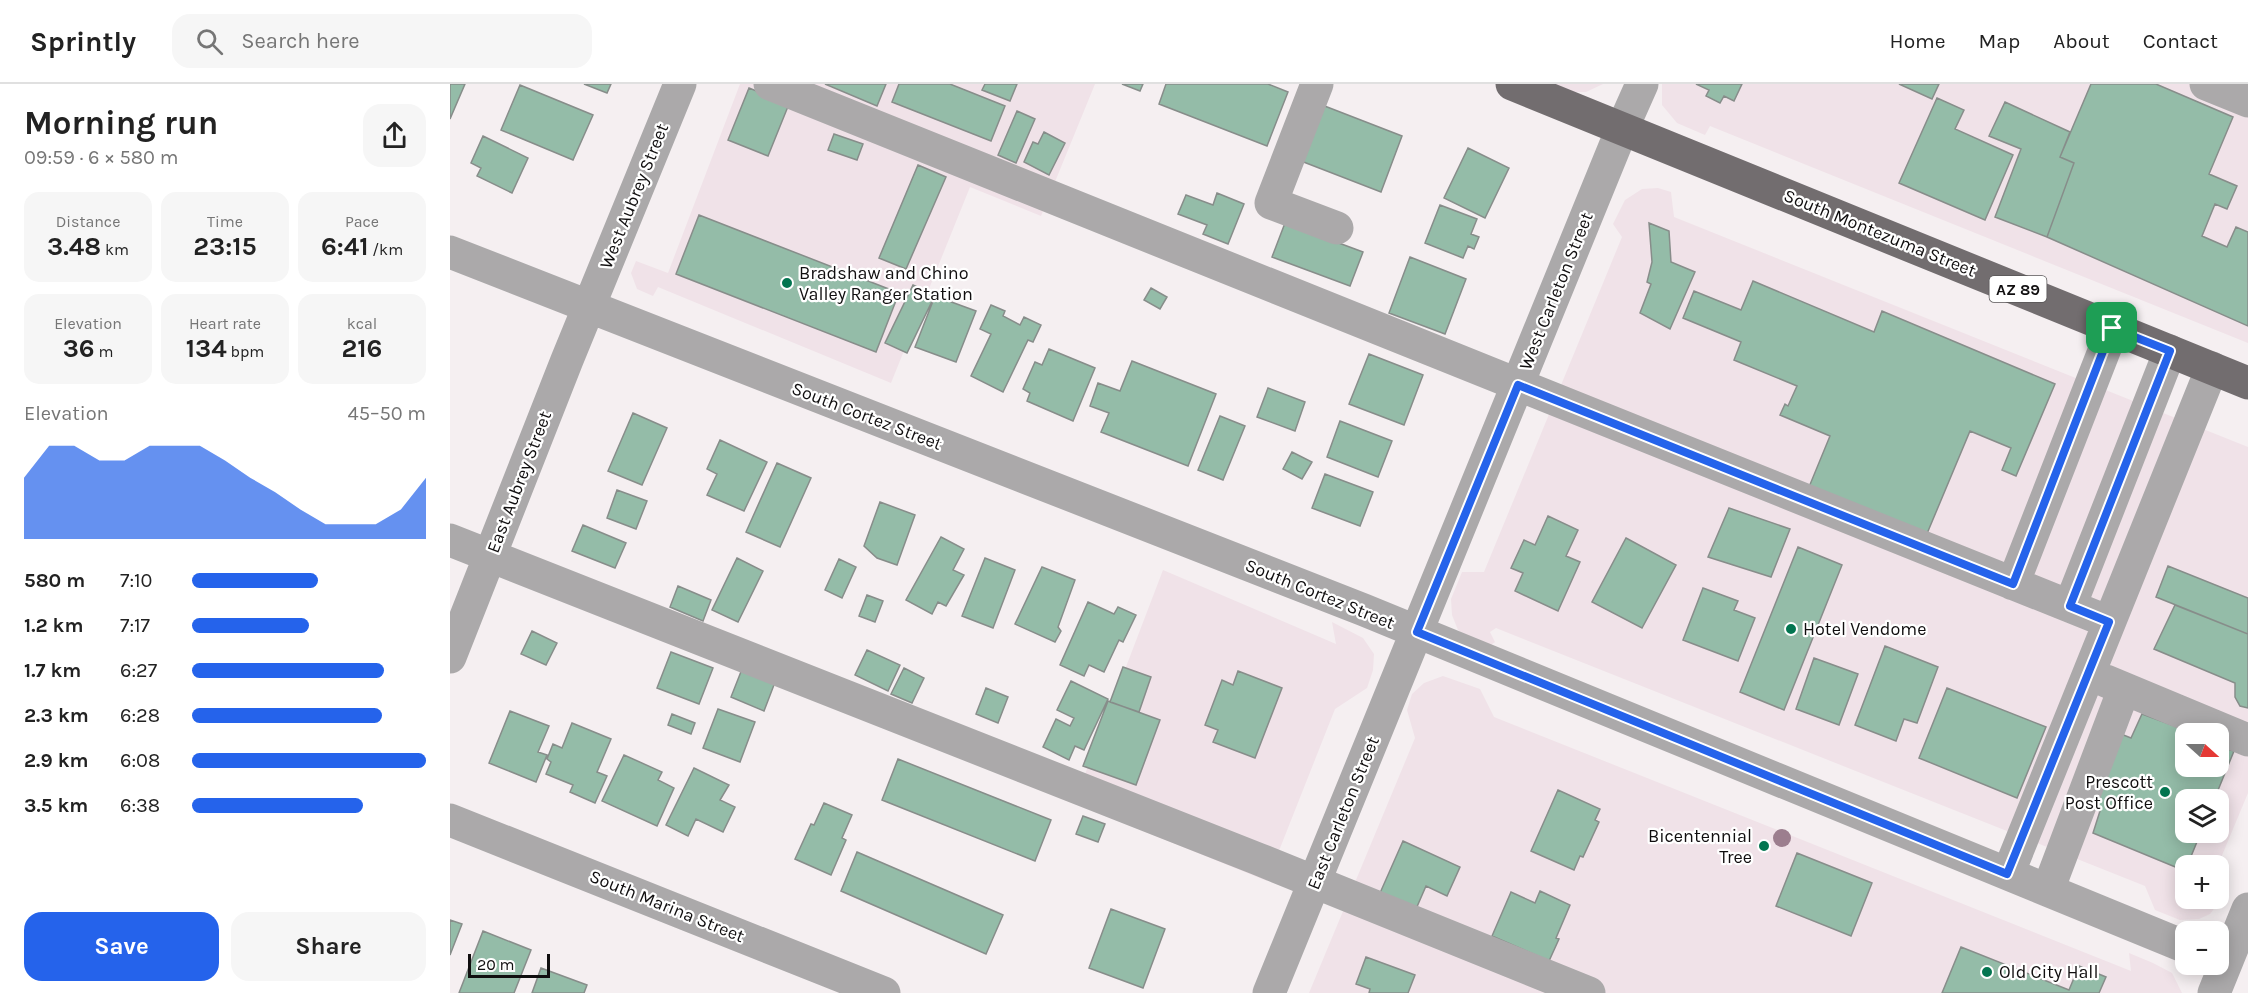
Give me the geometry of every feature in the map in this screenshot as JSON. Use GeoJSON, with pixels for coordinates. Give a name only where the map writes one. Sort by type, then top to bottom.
{"type":"FeatureCollection","features":[{"type":"Feature","properties":{"kind":"main road","name":"South Montezuma Street"},"geometry":{"type":"LineString","coordinates":[[1512,84],[2248,383]]}},
{"type":"Feature","properties":{"kind":"street","name":"West Aubrey Street"},"geometry":{"type":"LineString","coordinates":[[588,307],[680,84]]}},
{"type":"Feature","properties":{"kind":"street"},"geometry":{"type":"LineString","coordinates":[[770,84],[2109,622]]}},
{"type":"Feature","properties":{"kind":"street"},"geometry":{"type":"LineString","coordinates":[[1317,84],[1271,203],[1337,228]]}},
{"type":"Feature","properties":{"kind":"street","name":"West Carleton Street"},"geometry":{"type":"LineString","coordinates":[[1417,632],[1642,84]]}},
{"type":"Feature","properties":{"kind":"street"},"geometry":{"type":"LineString","coordinates":[[2206,84],[2248,101]]}},
{"type":"Feature","properties":{"kind":"street","name":"South Cortez Street"},"geometry":{"type":"LineString","coordinates":[[450,252],[1417,632],[2175,942]]}},
{"type":"Feature","properties":{"kind":"street","name":"East Aubrey Street"},"geometry":{"type":"LineString","coordinates":[[450,657],[588,307]]}},
{"type":"Feature","properties":{"kind":"street"},"geometry":{"type":"LineString","coordinates":[[2013,584],[2112,328]]}},
{"type":"Feature","properties":{"kind":"street"},"geometry":{"type":"LineString","coordinates":[[2070,606],[2170,351]]}},
{"type":"Feature","properties":{"kind":"street"},"geometry":{"type":"LineString","coordinates":[[2007,874],[2212,368]]}},
{"type":"Feature","properties":{"kind":"street"},"geometry":{"type":"LineString","coordinates":[[450,540],[1589,993]]}},
{"type":"Feature","properties":{"kind":"street","name":"East Carleton Street"},"geometry":{"type":"LineString","coordinates":[[1269,993],[1417,632]]}},
{"type":"Feature","properties":{"kind":"street"},"geometry":{"type":"LineString","coordinates":[[2087,673],[2248,740]]}},
{"type":"Feature","properties":{"kind":"street"},"geometry":{"type":"LineString","coordinates":[[2048,890],[2124,689]]}},
{"type":"Feature","properties":{"kind":"street","name":"South Marina Street"},"geometry":{"type":"LineString","coordinates":[[450,820],[884,993]]}},
{"type":"Feature","properties":{"kind":"street"},"geometry":{"type":"LineString","coordinates":[[2214,993],[2231,965],[2248,909]]}},
{"type":"Feature","properties":{"kind":"shaded area"},"geometry":{"type":"Polygon","coordinates":[[[740,84],[1095,84],[1041,216],[970,187],[891,383],[658,287],[653,296],[637,289],[631,273],[636,261],[668,273],[740,84]]]}},
{"type":"Feature","properties":{"kind":"shaded area"},"geometry":{"type":"Polygon","coordinates":[[[1551,84],[1603,84],[1586,92],[1567,92],[1551,84]]]}},
{"type":"Feature","properties":{"kind":"shaded area"},"geometry":{"type":"Polygon","coordinates":[[[1662,84],[2248,84],[2248,343],[1710,126],[1705,135],[1677,123],[1662,105],[1662,84]]]}},
{"type":"Feature","properties":{"kind":"shaded area"},"geometry":{"type":"Polygon","coordinates":[[[1658,188],[1671,192],[1674,217],[2248,447],[2248,793],[2229,839],[2229,789],[2175,789],[2175,843],[2227,843],[2222,855],[2175,855],[2175,909],[2214,909],[2210,914],[2199,919],[2180,920],[2155,910],[2145,886],[1496,628],[1490,632],[1495,642],[1491,645],[1470,639],[1458,630],[1452,615],[1451,599],[1462,572],[1484,572],[1622,237],[1613,224],[1625,200],[1642,189],[1658,188]]]}},
{"type":"Feature","properties":{"kind":"shaded area"},"geometry":{"type":"Polygon","coordinates":[[[1163,570],[1336,644],[1332,622],[1363,638],[1374,654],[1373,670],[1367,688],[1335,709],[1267,881],[1074,803],[1163,570]]]}},
{"type":"Feature","properties":{"kind":"shaded area"},"geometry":{"type":"Polygon","coordinates":[[[1443,676],[1480,689],[1494,717],[2131,971],[2129,953],[2172,973],[2182,993],[1309,993],[1415,738],[1407,710],[1412,694],[1424,683],[1443,676]]]}},
{"type":"Feature","properties":{"kind":"building"},"geometry":{"type":"Polygon","coordinates":[[[450,84],[465,84],[450,119],[450,84]]]}},
{"type":"Feature","properties":{"kind":"building"},"geometry":{"type":"Polygon","coordinates":[[[584,84],[611,84],[607,93],[584,84]]]}},
{"type":"Feature","properties":{"kind":"building"},"geometry":{"type":"Polygon","coordinates":[[[825,84],[886,84],[877,106],[825,84]]]}},
{"type":"Feature","properties":{"kind":"building"},"geometry":{"type":"Polygon","coordinates":[[[899,84],[950,84],[1005,106],[991,141],[892,102],[899,84]]]}},
{"type":"Feature","properties":{"kind":"building"},"geometry":{"type":"Polygon","coordinates":[[[985,84],[1017,84],[1010,101],[982,90],[985,84]]]}},
{"type":"Feature","properties":{"kind":"building"},"geometry":{"type":"Polygon","coordinates":[[[1122,84],[1143,84],[1140,91],[1122,84]]]}},
{"type":"Feature","properties":{"kind":"building"},"geometry":{"type":"Polygon","coordinates":[[[1166,84],[1268,84],[1288,92],[1267,146],[1159,104],[1166,84]]]}},
{"type":"Feature","properties":{"kind":"building"},"geometry":{"type":"Polygon","coordinates":[[[1696,84],[1742,84],[1734,101],[1724,96],[1720,103],[1706,96],[1709,90],[1696,84]]]}},
{"type":"Feature","properties":{"kind":"building"},"geometry":{"type":"Polygon","coordinates":[[[1899,84],[1939,84],[1932,99],[1899,84]]]}},
{"type":"Feature","properties":{"kind":"building"},"geometry":{"type":"Polygon","coordinates":[[[2091,84],[2156,84],[2233,117],[2209,174],[2237,186],[2227,209],[2215,204],[2202,236],[2227,247],[2236,227],[2248,232],[2248,326],[2047,237],[2074,163],[2060,157],[2091,84]]]}},
{"type":"Feature","properties":{"kind":"building"},"geometry":{"type":"Polygon","coordinates":[[[520,85],[593,115],[573,160],[501,130],[520,85]]]}},
{"type":"Feature","properties":{"kind":"building"},"geometry":{"type":"Polygon","coordinates":[[[749,88],[789,104],[768,156],[728,140],[749,88]]]}},
{"type":"Feature","properties":{"kind":"building"},"geometry":{"type":"Polygon","coordinates":[[[1937,98],[1964,110],[1955,129],[2013,155],[1985,220],[1899,183],[1937,98]]]}},
{"type":"Feature","properties":{"kind":"building"},"geometry":{"type":"Polygon","coordinates":[[[2005,102],[2070,132],[2060,157],[2074,163],[2047,237],[1995,217],[2021,149],[1989,136],[2005,102]]]}},
{"type":"Feature","properties":{"kind":"building"},"geometry":{"type":"Polygon","coordinates":[[[1322,105],[1402,136],[1381,192],[1301,161],[1322,105]]]}},
{"type":"Feature","properties":{"kind":"building"},"geometry":{"type":"Polygon","coordinates":[[[1017,111],[1035,119],[1016,163],[998,155],[1017,111]]]}},
{"type":"Feature","properties":{"kind":"building"},"geometry":{"type":"Polygon","coordinates":[[[1044,132],[1065,143],[1049,175],[1024,162],[1033,142],[1038,144],[1044,132]]]}},
{"type":"Feature","properties":{"kind":"building"},"geometry":{"type":"Polygon","coordinates":[[[834,134],[863,144],[857,160],[828,150],[834,134]]]}},
{"type":"Feature","properties":{"kind":"building"},"geometry":{"type":"Polygon","coordinates":[[[483,136],[528,158],[512,193],[477,176],[481,168],[471,163],[483,136]]]}},
{"type":"Feature","properties":{"kind":"building"},"geometry":{"type":"Polygon","coordinates":[[[1468,148],[1509,168],[1485,218],[1444,198],[1468,148]]]}},
{"type":"Feature","properties":{"kind":"building"},"geometry":{"type":"Polygon","coordinates":[[[918,165],[946,177],[906,269],[879,258],[918,165]]]}},
{"type":"Feature","properties":{"kind":"building"},"geometry":{"type":"Polygon","coordinates":[[[1217,193],[1244,204],[1228,244],[1203,234],[1207,225],[1178,214],[1186,195],[1213,205],[1217,193]]]}},
{"type":"Feature","properties":{"kind":"building"},"geometry":{"type":"Polygon","coordinates":[[[1440,205],[1477,219],[1471,234],[1479,237],[1474,249],[1468,246],[1463,258],[1425,243],[1440,205]]]}},
{"type":"Feature","properties":{"kind":"building","name":"Bradshaw and Chino Valley Ranger Station"},"geometry":{"type":"Polygon","coordinates":[[[699,215],[899,293],[876,352],[676,274],[699,215]]]}},
{"type":"Feature","properties":{"kind":"building"},"geometry":{"type":"Polygon","coordinates":[[[1285,223],[1363,252],[1350,286],[1272,257],[1285,223]]]}},
{"type":"Feature","properties":{"kind":"building"},"geometry":{"type":"Polygon","coordinates":[[[1649,223],[1669,231],[1671,262],[1695,272],[1670,329],[1640,313],[1651,284],[1647,282],[1652,262],[1649,223]]]}},
{"type":"Feature","properties":{"kind":"building"},"geometry":{"type":"Polygon","coordinates":[[[1410,257],[1466,279],[1445,334],[1389,313],[1410,257]]]}},
{"type":"Feature","properties":{"kind":"building"},"geometry":{"type":"Polygon","coordinates":[[[1753,281],[1874,332],[1882,311],[2055,384],[2016,476],[2002,470],[2011,448],[1970,431],[1926,536],[1809,487],[1830,436],[1780,415],[1785,404],[1788,406],[1797,386],[1734,360],[1741,342],[1683,318],[1694,291],[1741,310],[1753,281]]]}},
{"type":"Feature","properties":{"kind":"building"},"geometry":{"type":"Polygon","coordinates":[[[913,285],[935,295],[907,353],[885,343],[913,285]]]}},
{"type":"Feature","properties":{"kind":"building"},"geometry":{"type":"Polygon","coordinates":[[[1151,288],[1167,297],[1160,309],[1144,300],[1151,288]]]}},
{"type":"Feature","properties":{"kind":"building"},"geometry":{"type":"Polygon","coordinates":[[[935,296],[976,311],[956,362],[915,347],[935,296]]]}},
{"type":"Feature","properties":{"kind":"building"},"geometry":{"type":"Polygon","coordinates":[[[991,305],[1005,311],[1003,316],[1020,325],[1024,317],[1041,325],[1033,342],[1028,340],[1003,392],[971,376],[991,334],[980,329],[991,305]]]}},
{"type":"Feature","properties":{"kind":"building"},"geometry":{"type":"Polygon","coordinates":[[[1049,349],[1095,368],[1073,421],[1027,401],[1030,393],[1023,389],[1035,362],[1042,365],[1049,349]]]}},
{"type":"Feature","properties":{"kind":"building"},"geometry":{"type":"Polygon","coordinates":[[[1369,354],[1423,375],[1404,425],[1349,404],[1369,354]]]}},
{"type":"Feature","properties":{"kind":"building"},"geometry":{"type":"Polygon","coordinates":[[[1132,361],[1216,394],[1188,466],[1101,432],[1109,413],[1090,406],[1098,383],[1120,391],[1132,361]]]}},
{"type":"Feature","properties":{"kind":"building"},"geometry":{"type":"Polygon","coordinates":[[[1268,388],[1305,402],[1295,431],[1257,417],[1268,388]]]}},
{"type":"Feature","properties":{"kind":"building"},"geometry":{"type":"Polygon","coordinates":[[[633,413],[667,428],[642,485],[608,471],[633,413]]]}},
{"type":"Feature","properties":{"kind":"building"},"geometry":{"type":"Polygon","coordinates":[[[1220,416],[1245,426],[1223,480],[1198,470],[1220,416]]]}},
{"type":"Feature","properties":{"kind":"building"},"geometry":{"type":"Polygon","coordinates":[[[1340,421],[1392,441],[1378,477],[1327,457],[1340,421]]]}},
{"type":"Feature","properties":{"kind":"building"},"geometry":{"type":"Polygon","coordinates":[[[720,440],[767,462],[744,511],[707,495],[717,474],[707,469],[720,440]]]}},
{"type":"Feature","properties":{"kind":"building"},"geometry":{"type":"Polygon","coordinates":[[[1292,452],[1312,462],[1302,479],[1283,469],[1292,452]]]}},
{"type":"Feature","properties":{"kind":"building"},"geometry":{"type":"Polygon","coordinates":[[[777,463],[811,478],[780,547],[746,532],[777,463]]]}},
{"type":"Feature","properties":{"kind":"building"},"geometry":{"type":"Polygon","coordinates":[[[1325,474],[1373,492],[1360,526],[1312,508],[1325,474]]]}},
{"type":"Feature","properties":{"kind":"building"},"geometry":{"type":"Polygon","coordinates":[[[617,490],[647,501],[636,529],[607,518],[617,490]]]}},
{"type":"Feature","properties":{"kind":"building"},"geometry":{"type":"Polygon","coordinates":[[[880,502],[915,515],[897,565],[877,558],[864,546],[880,502]]]}},
{"type":"Feature","properties":{"kind":"building"},"geometry":{"type":"Polygon","coordinates":[[[1729,508],[1790,529],[1771,577],[1708,557],[1729,508]]]}},
{"type":"Feature","properties":{"kind":"building"},"geometry":{"type":"Polygon","coordinates":[[[1548,516],[1578,530],[1566,556],[1580,562],[1558,611],[1515,591],[1523,573],[1511,568],[1524,540],[1535,545],[1548,516]]]}},
{"type":"Feature","properties":{"kind":"building"},"geometry":{"type":"Polygon","coordinates":[[[583,525],[626,543],[615,568],[572,551],[583,525]]]}},
{"type":"Feature","properties":{"kind":"building"},"geometry":{"type":"Polygon","coordinates":[[[941,537],[964,549],[953,570],[964,575],[946,606],[938,602],[932,614],[906,600],[941,537]]]}},
{"type":"Feature","properties":{"kind":"building"},"geometry":{"type":"Polygon","coordinates":[[[1626,538],[1676,565],[1642,628],[1592,602],[1626,538]]]}},
{"type":"Feature","properties":{"kind":"building","name":"Hotel Vendome"},"geometry":{"type":"Polygon","coordinates":[[[1798,547],[1842,565],[1784,710],[1740,692],[1798,547]]]}},
{"type":"Feature","properties":{"kind":"building"},"geometry":{"type":"Polygon","coordinates":[[[737,558],[763,571],[738,622],[712,610],[737,558]]]}},
{"type":"Feature","properties":{"kind":"building"},"geometry":{"type":"Polygon","coordinates":[[[985,558],[1015,570],[993,628],[962,616],[985,558]]]}},
{"type":"Feature","properties":{"kind":"building"},"geometry":{"type":"Polygon","coordinates":[[[839,559],[856,567],[842,598],[825,590],[839,559]]]}},
{"type":"Feature","properties":{"kind":"building"},"geometry":{"type":"Polygon","coordinates":[[[2168,566],[2248,598],[2248,634],[2156,597],[2168,566]]]}},
{"type":"Feature","properties":{"kind":"building"},"geometry":{"type":"Polygon","coordinates":[[[1042,567],[1075,580],[1058,627],[1061,631],[1055,642],[1015,624],[1042,567]]]}},
{"type":"Feature","properties":{"kind":"building"},"geometry":{"type":"Polygon","coordinates":[[[678,586],[711,600],[703,621],[670,607],[678,586]]]}},
{"type":"Feature","properties":{"kind":"building"},"geometry":{"type":"Polygon","coordinates":[[[1703,588],[1738,601],[1734,610],[1755,618],[1738,661],[1683,640],[1703,588]]]}},
{"type":"Feature","properties":{"kind":"building"},"geometry":{"type":"Polygon","coordinates":[[[867,595],[883,601],[875,622],[859,616],[867,595]]]}},
{"type":"Feature","properties":{"kind":"building"},"geometry":{"type":"Polygon","coordinates":[[[1088,602],[1114,614],[1118,607],[1136,615],[1123,642],[1119,640],[1104,672],[1089,665],[1084,676],[1060,665],[1088,602]]]}},
{"type":"Feature","properties":{"kind":"building"},"geometry":{"type":"Polygon","coordinates":[[[2175,605],[2248,634],[2248,708],[2240,706],[2235,697],[2235,683],[2154,649],[2175,605]]]}},
{"type":"Feature","properties":{"kind":"building"},"geometry":{"type":"Polygon","coordinates":[[[532,631],[557,643],[546,665],[521,654],[532,631]]]}},
{"type":"Feature","properties":{"kind":"building"},"geometry":{"type":"Polygon","coordinates":[[[1885,646],[1938,667],[1917,723],[1904,719],[1896,741],[1855,725],[1885,646]]]}},
{"type":"Feature","properties":{"kind":"building"},"geometry":{"type":"Polygon","coordinates":[[[867,650],[900,665],[888,691],[855,675],[867,650]]]}},
{"type":"Feature","properties":{"kind":"building"},"geometry":{"type":"Polygon","coordinates":[[[671,652],[713,668],[699,704],[657,688],[671,652]]]}},
{"type":"Feature","properties":{"kind":"building"},"geometry":{"type":"Polygon","coordinates":[[[1814,658],[1858,674],[1839,725],[1796,709],[1814,658]]]}},
{"type":"Feature","properties":{"kind":"building"},"geometry":{"type":"Polygon","coordinates":[[[744,664],[777,677],[764,711],[731,697],[744,664]]]}},
{"type":"Feature","properties":{"kind":"building"},"geometry":{"type":"Polygon","coordinates":[[[1123,667],[1151,677],[1139,712],[1110,702],[1123,667]]]}},
{"type":"Feature","properties":{"kind":"building"},"geometry":{"type":"Polygon","coordinates":[[[904,668],[924,678],[912,703],[891,694],[904,668]]]}},
{"type":"Feature","properties":{"kind":"building"},"geometry":{"type":"Polygon","coordinates":[[[1238,671],[1282,688],[1255,758],[1213,742],[1218,730],[1205,725],[1222,680],[1233,685],[1238,671]]]}},
{"type":"Feature","properties":{"kind":"building"},"geometry":{"type":"Polygon","coordinates":[[[1071,681],[1108,699],[1084,750],[1075,746],[1069,760],[1043,747],[1056,719],[1070,726],[1074,718],[1057,710],[1071,681]]]}},
{"type":"Feature","properties":{"kind":"building"},"geometry":{"type":"Polygon","coordinates":[[[986,688],[1008,697],[998,723],[976,714],[986,688]]]}},
{"type":"Feature","properties":{"kind":"building"},"geometry":{"type":"Polygon","coordinates":[[[1947,688],[2046,727],[2017,798],[1919,758],[1947,688]]]}},
{"type":"Feature","properties":{"kind":"building"},"geometry":{"type":"Polygon","coordinates":[[[1108,701],[1160,720],[1136,785],[1083,766],[1108,701]]]}},
{"type":"Feature","properties":{"kind":"building"},"geometry":{"type":"Polygon","coordinates":[[[718,709],[755,722],[740,762],[703,748],[718,709]]]}},
{"type":"Feature","properties":{"kind":"building"},"geometry":{"type":"Polygon","coordinates":[[[510,711],[549,726],[538,752],[547,755],[536,782],[489,763],[510,711]]]}},
{"type":"Feature","properties":{"kind":"building"},"geometry":{"type":"Polygon","coordinates":[[[672,714],[695,723],[691,734],[668,725],[672,714]]]}},
{"type":"Feature","properties":{"kind":"building","name":"Prescott Post Office"},"geometry":{"type":"Polygon","coordinates":[[[2142,714],[2175,726],[2175,777],[2223,777],[2218,789],[2175,789],[2175,843],[2196,843],[2192,855],[2175,855],[2175,867],[2093,833],[2100,811],[2087,805],[2116,732],[2131,738],[2142,714]]]}},
{"type":"Feature","properties":{"kind":"building"},"geometry":{"type":"Polygon","coordinates":[[[572,723],[611,739],[597,772],[607,776],[595,803],[570,792],[573,785],[546,774],[551,762],[547,759],[553,744],[562,748],[572,723]]]}},
{"type":"Feature","properties":{"kind":"building","name":"Prescott Post Office"},"geometry":{"type":"Polygon","coordinates":[[[2229,749],[2234,751],[2229,763],[2229,749]]]}},
{"type":"Feature","properties":{"kind":"building"},"geometry":{"type":"Polygon","coordinates":[[[624,755],[662,772],[658,780],[674,788],[657,826],[602,801],[624,755]]]}},
{"type":"Feature","properties":{"kind":"building"},"geometry":{"type":"Polygon","coordinates":[[[898,759],[1051,820],[1035,861],[882,800],[898,759]]]}},
{"type":"Feature","properties":{"kind":"building"},"geometry":{"type":"Polygon","coordinates":[[[694,768],[729,785],[720,800],[735,807],[723,832],[696,819],[688,836],[666,825],[694,768]]]}},
{"type":"Feature","properties":{"kind":"building"},"geometry":{"type":"Polygon","coordinates":[[[1558,790],[1600,809],[1595,820],[1599,822],[1583,857],[1580,856],[1574,870],[1531,851],[1558,790]]]}},
{"type":"Feature","properties":{"kind":"building"},"geometry":{"type":"Polygon","coordinates":[[[824,803],[852,815],[842,838],[846,840],[831,875],[795,859],[811,824],[814,825],[824,803]]]}},
{"type":"Feature","properties":{"kind":"building"},"geometry":{"type":"Polygon","coordinates":[[[1083,816],[1105,824],[1098,842],[1076,834],[1083,816]]]}},
{"type":"Feature","properties":{"kind":"building"},"geometry":{"type":"Polygon","coordinates":[[[1403,841],[1460,867],[1447,896],[1426,886],[1416,909],[1380,893],[1403,841]]]}},
{"type":"Feature","properties":{"kind":"building"},"geometry":{"type":"Polygon","coordinates":[[[857,852],[1003,915],[986,954],[841,891],[857,852]]]}},
{"type":"Feature","properties":{"kind":"building"},"geometry":{"type":"Polygon","coordinates":[[[1797,853],[1872,883],[1851,936],[1776,906],[1797,853]]]}},
{"type":"Feature","properties":{"kind":"building"},"geometry":{"type":"Polygon","coordinates":[[[1540,891],[1570,905],[1549,961],[1492,936],[1511,892],[1535,903],[1540,891]]]}},
{"type":"Feature","properties":{"kind":"building"},"geometry":{"type":"Polygon","coordinates":[[[1111,909],[1165,929],[1143,988],[1089,968],[1111,909]]]}},
{"type":"Feature","properties":{"kind":"building"},"geometry":{"type":"Polygon","coordinates":[[[450,920],[462,924],[450,955],[450,920]]]}},
{"type":"Feature","properties":{"kind":"building"},"geometry":{"type":"Polygon","coordinates":[[[483,931],[531,950],[514,993],[459,993],[483,931]]]}},
{"type":"Feature","properties":{"kind":"building","name":"Old City Hall"},"geometry":{"type":"Polygon","coordinates":[[[1961,947],[2069,990],[2079,966],[2106,977],[2099,993],[1942,993],[1961,947]]]}},
{"type":"Feature","properties":{"kind":"building"},"geometry":{"type":"Polygon","coordinates":[[[1366,957],[1415,975],[1408,993],[1369,993],[1370,989],[1356,984],[1366,957]]]}},
{"type":"Feature","properties":{"kind":"building"},"geometry":{"type":"Polygon","coordinates":[[[541,968],[587,985],[584,993],[532,993],[541,968]]]}},
{"type":"Feature","properties":{"kind":"place","name":"Bradshaw and Chino Valley Ranger Station"},"geometry":{"type":"Point","coordinates":[787,283]}},
{"type":"Feature","properties":{"kind":"place","name":"Hotel Vendome"},"geometry":{"type":"Point","coordinates":[1791,629]}},
{"type":"Feature","properties":{"kind":"place","name":"Prescott Post Office"},"geometry":{"type":"Point","coordinates":[2165,792]}},
{"type":"Feature","properties":{"kind":"place","name":"Bicentennial Tree"},"geometry":{"type":"Point","coordinates":[1764,846]}},
{"type":"Feature","properties":{"kind":"place","name":"Old City Hall"},"geometry":{"type":"Point","coordinates":[1987,972]}},
{"type":"Feature","properties":{"kind":"route"},"geometry":{"type":"LineString","coordinates":[[2112,328],[2170,351],[2070,606],[2109,622],[2007,874],[1417,632],[1518,385],[2013,584],[2112,328]]}}]}
